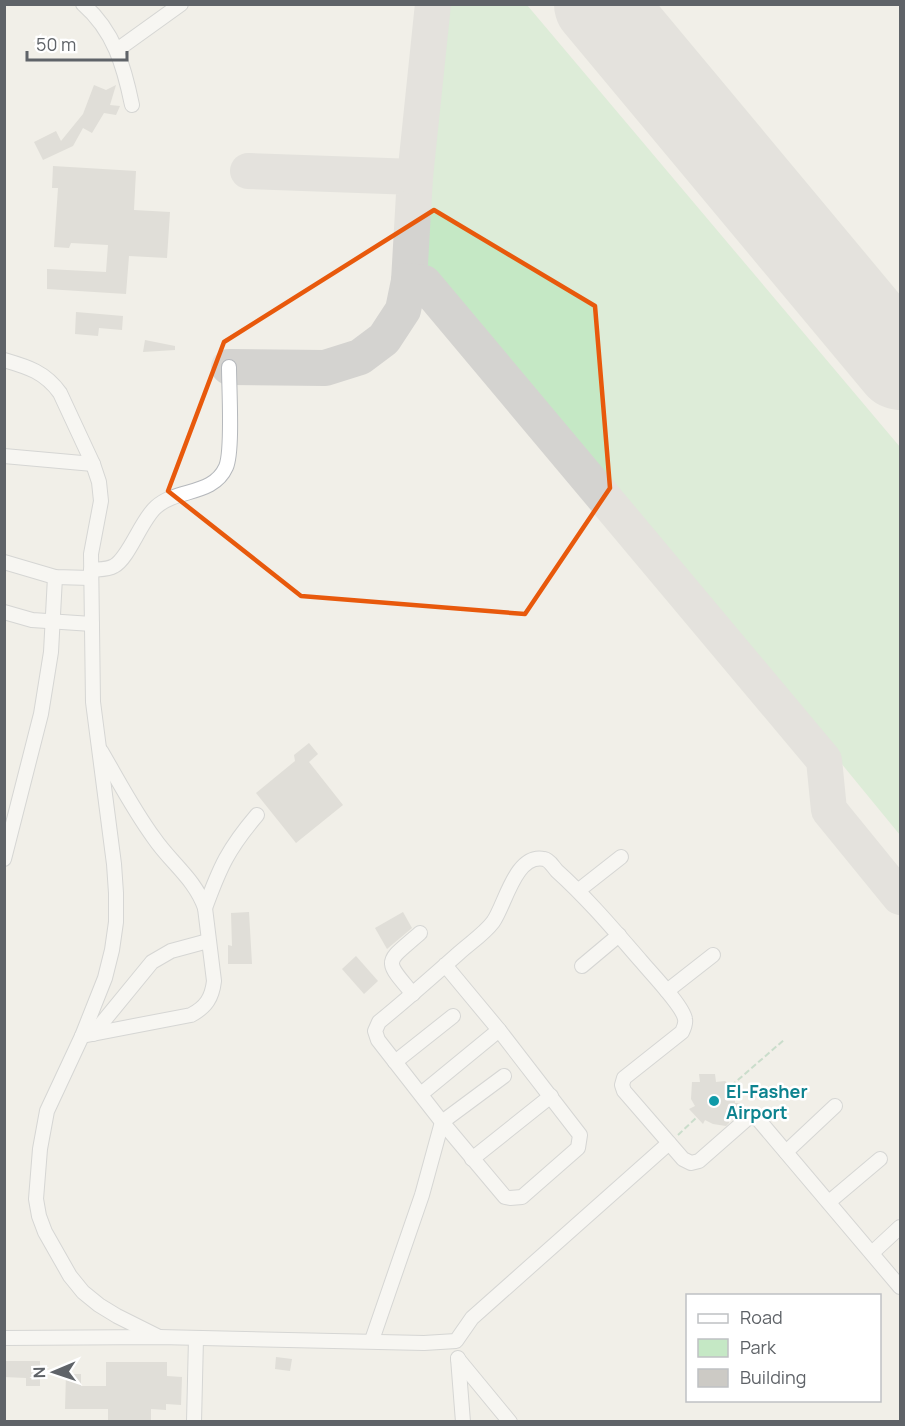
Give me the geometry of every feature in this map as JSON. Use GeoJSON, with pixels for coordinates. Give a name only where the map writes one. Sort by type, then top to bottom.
{"type":"FeatureCollection","features":[{"type":"Feature","properties":{"kind":"street"},"geometry":{"type":"LineString","coordinates":[[83,4],[99,21],[117,50],[132,105]]}},
{"type":"Feature","properties":{"kind":"street"},"geometry":{"type":"LineString","coordinates":[[117,50],[182,4]]}},
{"type":"Feature","properties":{"kind":"street"},"geometry":{"type":"LineString","coordinates":[[4,360],[35,369],[53,383],[60,393],[93,464],[99,482],[100,501],[91,554],[93,702],[116,893],[116,922],[112,950],[88,1035],[47,1111],[36,1199],[45,1232],[70,1276],[83,1292],[117,1316],[159,1337]]}},
{"type":"Feature","properties":{"kind":"street"},"geometry":{"type":"LineString","coordinates":[[4,562],[55,577],[91,574],[108,568],[117,564],[153,509],[159,504],[205,488],[221,475],[229,456],[229,367]]}},
{"type":"Feature","properties":{"kind":"street"},"geometry":{"type":"LineString","coordinates":[[4,456],[93,464]]}},
{"type":"Feature","properties":{"kind":"street"},"geometry":{"type":"LineString","coordinates":[[4,859],[41,714],[51,652],[55,577]]}},
{"type":"Feature","properties":{"kind":"street"},"geometry":{"type":"LineString","coordinates":[[4,612],[22,618],[92,624]]}},
{"type":"Feature","properties":{"kind":"street"},"geometry":{"type":"LineString","coordinates":[[88,1035],[191,1015],[201,1010],[208,1002],[213,992],[214,981],[205,908],[195,886],[151,834],[98,746]]}},
{"type":"Feature","properties":{"kind":"street"},"geometry":{"type":"LineString","coordinates":[[205,908],[228,851],[256,815]]}},
{"type":"Feature","properties":{"kind":"street"},"geometry":{"type":"LineString","coordinates":[[579,890],[621,856]]}},
{"type":"Feature","properties":{"kind":"street"},"geometry":{"type":"LineString","coordinates":[[446,965],[578,1131],[580,1144],[578,1148],[522,1197],[510,1198],[500,1193],[378,1040],[375,1031],[376,1026],[491,925],[511,884],[533,860],[548,860],[579,890],[619,935],[667,991],[685,1016],[682,1032],[624,1078],[622,1085],[624,1091],[687,1162],[695,1163],[751,1117],[759,1121],[900,1287]]}},
{"type":"Feature","properties":{"kind":"street"},"geometry":{"type":"LineString","coordinates":[[413,994],[393,971],[391,963],[394,956],[420,933]]}},
{"type":"Feature","properties":{"kind":"street"},"geometry":{"type":"LineString","coordinates":[[582,966],[619,935]]}},
{"type":"Feature","properties":{"kind":"street"},"geometry":{"type":"LineString","coordinates":[[88,1035],[152,962],[171,951],[208,940]]}},
{"type":"Feature","properties":{"kind":"street"},"geometry":{"type":"LineString","coordinates":[[667,991],[713,955]]}},
{"type":"Feature","properties":{"kind":"street"},"geometry":{"type":"LineString","coordinates":[[395,1062],[453,1016]]}},
{"type":"Feature","properties":{"kind":"street"},"geometry":{"type":"LineString","coordinates":[[421,1094],[499,1030]]}},
{"type":"Feature","properties":{"kind":"street"},"geometry":{"type":"LineString","coordinates":[[372,1340],[422,1195],[442,1122],[504,1076]]}},
{"type":"Feature","properties":{"kind":"street"},"geometry":{"type":"LineString","coordinates":[[472,1159],[551,1096]]}},
{"type":"Feature","properties":{"kind":"street"},"geometry":{"type":"LineString","coordinates":[[786,1152],[835,1106]]}},
{"type":"Feature","properties":{"kind":"street"},"geometry":{"type":"LineString","coordinates":[[464,1422],[456,1341],[472,1318],[669,1143]]}},
{"type":"Feature","properties":{"kind":"street"},"geometry":{"type":"LineString","coordinates":[[829,1202],[880,1159]]}},
{"type":"Feature","properties":{"kind":"street"},"geometry":{"type":"LineString","coordinates":[[872,1253],[900,1227]]}},
{"type":"Feature","properties":{"kind":"street"},"geometry":{"type":"LineString","coordinates":[[4,1338],[159,1337],[372,1340],[424,1343],[456,1341]]}},
{"type":"Feature","properties":{"kind":"street"},"geometry":{"type":"LineString","coordinates":[[194,1422],[196,1338]]}},
{"type":"Feature","properties":{"kind":"street"},"geometry":{"type":"LineString","coordinates":[[458,1359],[510,1422]]}},
{"type":"Feature","properties":{"kind":"path"},"geometry":{"type":"LineString","coordinates":[[731,1086],[785,1040]]}},
{"type":"Feature","properties":{"kind":"path"},"geometry":{"type":"LineString","coordinates":[[669,1143],[696,1118]]}},
{"type":"Feature","properties":{"kind":"highlighted area"},"geometry":{"type":"Polygon","coordinates":[[[434,210],[595,306],[610,488],[525,614],[301,596],[168,491],[224,342],[434,210]]]}},
{"type":"Feature","properties":{"kind":"green space"},"geometry":{"type":"Polygon","coordinates":[[[445,5],[527,5],[900,447],[900,835],[836,757],[832,758],[726,633],[552,421],[474,331],[434,272],[425,263],[445,5]]]}},
{"type":"Feature","properties":{"kind":"building"},"geometry":{"type":"Polygon","coordinates":[[[94,85],[106,90],[116,85],[110,105],[120,106],[116,115],[104,113],[92,133],[83,128],[73,146],[43,160],[34,142],[56,131],[61,141],[83,114],[94,85]]]}},
{"type":"Feature","properties":{"kind":"building"},"geometry":{"type":"Polygon","coordinates":[[[53,166],[136,171],[134,210],[170,212],[167,258],[129,256],[126,294],[47,289],[47,269],[106,272],[108,245],[71,243],[69,248],[54,247],[58,188],[52,188],[53,166]]]}},
{"type":"Feature","properties":{"kind":"building"},"geometry":{"type":"Polygon","coordinates":[[[76,312],[123,316],[122,330],[99,328],[98,336],[75,334],[76,312]]]}},
{"type":"Feature","properties":{"kind":"building"},"geometry":{"type":"Polygon","coordinates":[[[145,340],[175,346],[175,350],[143,352],[145,340]]]}},
{"type":"Feature","properties":{"kind":"building"},"geometry":{"type":"Polygon","coordinates":[[[309,743],[318,754],[309,762],[343,805],[296,843],[256,793],[295,761],[294,755],[309,743]]]}},
{"type":"Feature","properties":{"kind":"building"},"geometry":{"type":"Polygon","coordinates":[[[249,912],[252,964],[228,964],[228,945],[232,946],[231,913],[249,912]]]}},
{"type":"Feature","properties":{"kind":"building"},"geometry":{"type":"Polygon","coordinates":[[[403,912],[412,928],[387,949],[375,928],[403,912]]]}},
{"type":"Feature","properties":{"kind":"building"},"geometry":{"type":"Polygon","coordinates":[[[356,956],[378,981],[364,994],[342,969],[356,956]]]}},
{"type":"Feature","properties":{"kind":"building","name":"El-Fasher Airport"},"geometry":{"type":"Polygon","coordinates":[[[699,1074],[715,1074],[716,1082],[725,1081],[735,1094],[735,1103],[740,1103],[740,1113],[733,1119],[729,1119],[726,1126],[705,1120],[703,1124],[689,1109],[695,1106],[691,1099],[692,1082],[700,1082],[699,1074]]]}},
{"type":"Feature","properties":{"kind":"building"},"geometry":{"type":"Polygon","coordinates":[[[276,1357],[292,1359],[290,1371],[275,1369],[276,1357]]]}},
{"type":"Feature","properties":{"kind":"building"},"geometry":{"type":"Polygon","coordinates":[[[4,1361],[40,1361],[40,1386],[26,1386],[26,1378],[4,1377],[4,1361]]]}},
{"type":"Feature","properties":{"kind":"building"},"geometry":{"type":"Polygon","coordinates":[[[106,1362],[167,1362],[167,1376],[182,1377],[181,1405],[166,1404],[166,1410],[151,1409],[151,1422],[108,1422],[108,1409],[65,1409],[66,1374],[81,1374],[81,1386],[106,1386],[106,1362]]]}},
{"type":"Feature","properties":{"kind":"taxiway"},"geometry":{"type":"LineString","coordinates":[[415,177],[433,4]]}},
{"type":"Feature","properties":{"kind":"taxiway"},"geometry":{"type":"LineString","coordinates":[[248,171],[415,177],[409,281]]}},
{"type":"Feature","properties":{"kind":"taxiway"},"geometry":{"type":"LineString","coordinates":[[229,367],[325,368],[360,357],[384,339],[403,310],[409,281],[424,283],[824,760],[829,810],[900,897]]}},
{"type":"Feature","properties":{"kind":"runway"},"geometry":{"type":"LineString","coordinates":[[599,4],[900,365]]}},
{"type":"Feature","properties":{"kind":"place","name":"El-Fasher Airport"},"geometry":{"type":"Point","coordinates":[714,1101]}}]}
